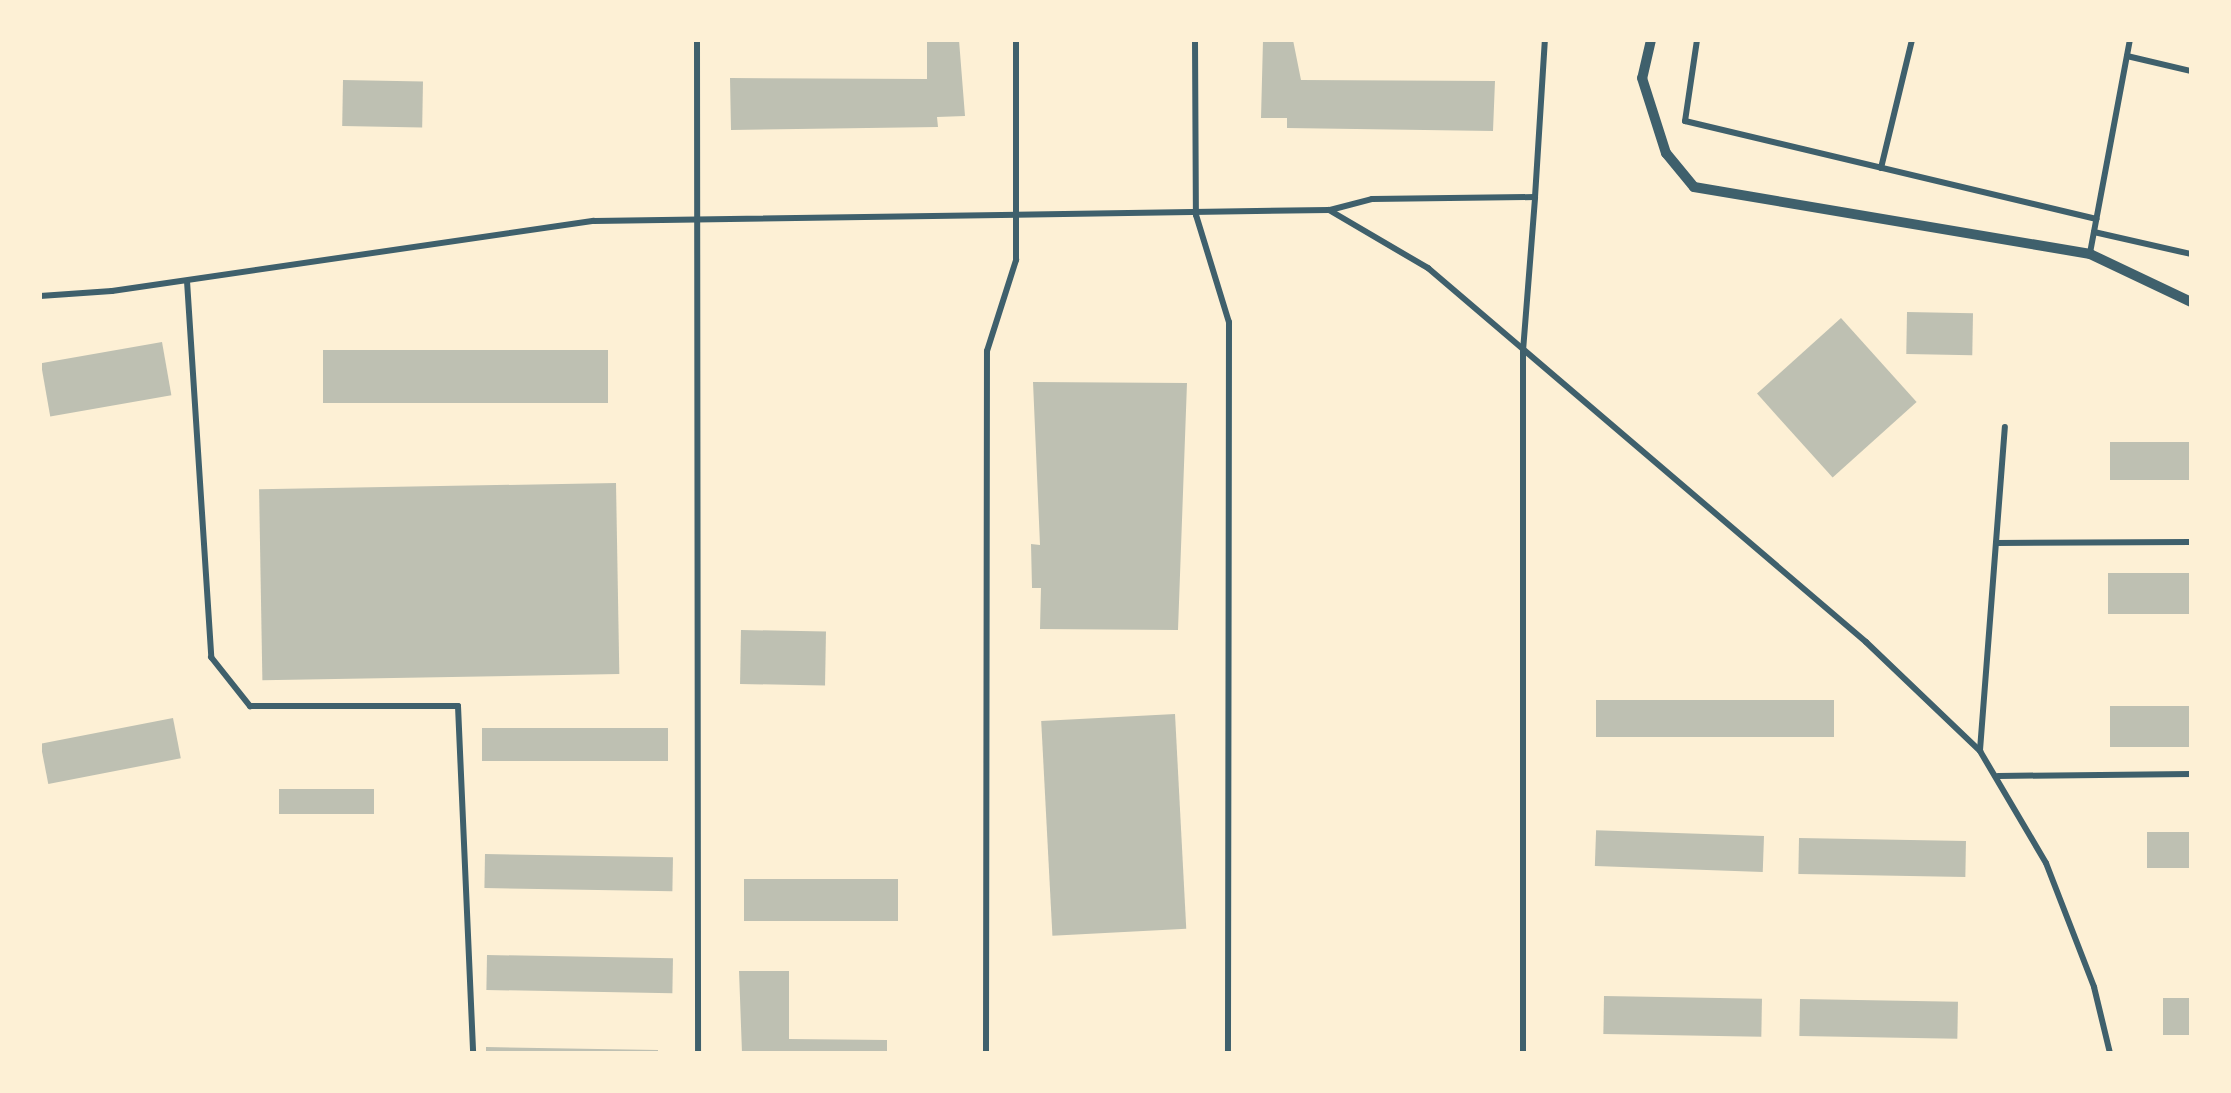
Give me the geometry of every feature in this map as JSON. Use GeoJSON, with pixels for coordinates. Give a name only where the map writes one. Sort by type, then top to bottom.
{"type":"FeatureCollection","features":[{"type":"Feature","properties":{"kind":"street"},"geometry":{"type":"LineString","coordinates":[[1651,40],[1642,78],[1666,154],[1694,187],[2090,254],[2191,302]]}},
{"type":"Feature","properties":{"kind":"lane"},"geometry":{"type":"LineString","coordinates":[[697,40],[698,1053]]}},
{"type":"Feature","properties":{"kind":"lane"},"geometry":{"type":"LineString","coordinates":[[986,1053],[987,352],[1016,260],[1016,40]]}},
{"type":"Feature","properties":{"kind":"lane"},"geometry":{"type":"LineString","coordinates":[[1195,40],[1196,215],[1228,322],[1228,1053]]}},
{"type":"Feature","properties":{"kind":"lane"},"geometry":{"type":"LineString","coordinates":[[1523,1053],[1524,352],[1545,40]]}},
{"type":"Feature","properties":{"kind":"lane"},"geometry":{"type":"LineString","coordinates":[[1697,40],[1685,121],[2096,219]]}},
{"type":"Feature","properties":{"kind":"lane"},"geometry":{"type":"LineString","coordinates":[[1881,168],[1912,40]]}},
{"type":"Feature","properties":{"kind":"lane"},"geometry":{"type":"LineString","coordinates":[[2090,254],[2130,40]]}},
{"type":"Feature","properties":{"kind":"lane"},"geometry":{"type":"LineString","coordinates":[[2127,56],[2191,71]]}},
{"type":"Feature","properties":{"kind":"lane"},"geometry":{"type":"LineString","coordinates":[[40,296],[187,281],[537,226],[696,217],[1196,215],[1329,210],[1372,199],[1535,197]]}},
{"type":"Feature","properties":{"kind":"lane"},"geometry":{"type":"LineString","coordinates":[[1329,210],[1428,268],[1866,642],[1980,751],[2065,910],[2110,1053]]}},
{"type":"Feature","properties":{"kind":"lane"},"geometry":{"type":"LineString","coordinates":[[2094,232],[2191,254]]}},
{"type":"Feature","properties":{"kind":"lane"},"geometry":{"type":"LineString","coordinates":[[187,281],[212,657],[250,706],[458,706],[472,1053]]}},
{"type":"Feature","properties":{"kind":"lane"},"geometry":{"type":"LineString","coordinates":[[1980,751],[2005,427]]}},
{"type":"Feature","properties":{"kind":"lane"},"geometry":{"type":"LineString","coordinates":[[1996,543],[2191,542]]}},
{"type":"Feature","properties":{"kind":"lane"},"geometry":{"type":"LineString","coordinates":[[1996,776],[2191,774]]}},
{"type":"Feature","properties":{"kind":"building"},"geometry":{"type":"Polygon","coordinates":[[[927,40],[959,40],[965,116],[937,117],[938,127],[731,130],[730,78],[927,79],[927,40]]]}},
{"type":"Feature","properties":{"kind":"building"},"geometry":{"type":"Polygon","coordinates":[[[1263,40],[1293,40],[1301,80],[1495,81],[1493,131],[1287,128],[1287,118],[1261,118],[1263,40]]]}},
{"type":"Feature","properties":{"kind":"building"},"geometry":{"type":"Polygon","coordinates":[[[343,80],[423,81],[422,127],[342,126],[343,80]]]}},
{"type":"Feature","properties":{"kind":"building"},"geometry":{"type":"Polygon","coordinates":[[[1907,312],[1973,313],[1972,355],[1906,354],[1907,312]]]}},
{"type":"Feature","properties":{"kind":"building"},"geometry":{"type":"Polygon","coordinates":[[[1841,318],[1917,402],[1833,478],[1757,394],[1841,318]]]}},
{"type":"Feature","properties":{"kind":"building"},"geometry":{"type":"Polygon","coordinates":[[[162,342],[171,395],[50,417],[41,363],[162,342]]]}},
{"type":"Feature","properties":{"kind":"building"},"geometry":{"type":"Polygon","coordinates":[[[323,350],[608,350],[608,403],[323,403],[323,350]]]}},
{"type":"Feature","properties":{"kind":"building"},"geometry":{"type":"Polygon","coordinates":[[[1033,382],[1187,383],[1178,630],[1040,629],[1041,588],[1032,588],[1031,544],[1040,545],[1033,382]]]}},
{"type":"Feature","properties":{"kind":"building"},"geometry":{"type":"Polygon","coordinates":[[[2110,442],[2191,442],[2191,480],[2110,480],[2110,442]]]}},
{"type":"Feature","properties":{"kind":"building"},"geometry":{"type":"Polygon","coordinates":[[[616,483],[619,674],[262,680],[259,489],[616,483]]]}},
{"type":"Feature","properties":{"kind":"building"},"geometry":{"type":"Polygon","coordinates":[[[2108,573],[2191,573],[2191,614],[2108,614],[2108,573]]]}},
{"type":"Feature","properties":{"kind":"building"},"geometry":{"type":"Polygon","coordinates":[[[741,630],[826,631],[825,685],[740,684],[741,630]]]}},
{"type":"Feature","properties":{"kind":"building"},"geometry":{"type":"Polygon","coordinates":[[[1596,700],[1834,700],[1834,737],[1596,737],[1596,700]]]}},
{"type":"Feature","properties":{"kind":"building"},"geometry":{"type":"Polygon","coordinates":[[[2110,706],[2191,706],[2191,747],[2110,747],[2110,706]]]}},
{"type":"Feature","properties":{"kind":"building"},"geometry":{"type":"Polygon","coordinates":[[[1175,714],[1186,929],[1052,936],[1041,721],[1175,714]]]}},
{"type":"Feature","properties":{"kind":"building"},"geometry":{"type":"Polygon","coordinates":[[[173,718],[181,758],[48,784],[40,744],[173,718]]]}},
{"type":"Feature","properties":{"kind":"building"},"geometry":{"type":"Polygon","coordinates":[[[482,728],[668,728],[668,761],[482,761],[482,728]]]}},
{"type":"Feature","properties":{"kind":"building"},"geometry":{"type":"Polygon","coordinates":[[[279,789],[374,789],[374,814],[279,814],[279,789]]]}},
{"type":"Feature","properties":{"kind":"building"},"geometry":{"type":"Polygon","coordinates":[[[1596,830],[1764,836],[1763,872],[1595,866],[1596,830]]]}},
{"type":"Feature","properties":{"kind":"building"},"geometry":{"type":"Polygon","coordinates":[[[2147,832],[2191,832],[2191,868],[2147,868],[2147,832]]]}},
{"type":"Feature","properties":{"kind":"building"},"geometry":{"type":"Polygon","coordinates":[[[1799,838],[1966,841],[1965,877],[1798,874],[1799,838]]]}},
{"type":"Feature","properties":{"kind":"building"},"geometry":{"type":"Polygon","coordinates":[[[485,854],[673,857],[672,891],[484,888],[485,854]]]}},
{"type":"Feature","properties":{"kind":"building"},"geometry":{"type":"Polygon","coordinates":[[[744,879],[898,879],[898,921],[744,921],[744,879]]]}},
{"type":"Feature","properties":{"kind":"building"},"geometry":{"type":"Polygon","coordinates":[[[487,955],[673,958],[672,993],[486,990],[487,955]]]}},
{"type":"Feature","properties":{"kind":"building"},"geometry":{"type":"Polygon","coordinates":[[[739,971],[789,971],[789,1039],[887,1040],[887,1053],[742,1053],[739,971]]]}},
{"type":"Feature","properties":{"kind":"building"},"geometry":{"type":"Polygon","coordinates":[[[1604,996],[1762,999],[1761,1037],[1603,1034],[1604,996]]]}},
{"type":"Feature","properties":{"kind":"building"},"geometry":{"type":"Polygon","coordinates":[[[2163,998],[2191,998],[2191,1035],[2163,1035],[2163,998]]]}},
{"type":"Feature","properties":{"kind":"building"},"geometry":{"type":"Polygon","coordinates":[[[1800,999],[1958,1002],[1957,1039],[1799,1036],[1800,999]]]}},
{"type":"Feature","properties":{"kind":"building"},"geometry":{"type":"Polygon","coordinates":[[[486,1047],[658,1050],[658,1053],[486,1053],[486,1047]]]}}]}
